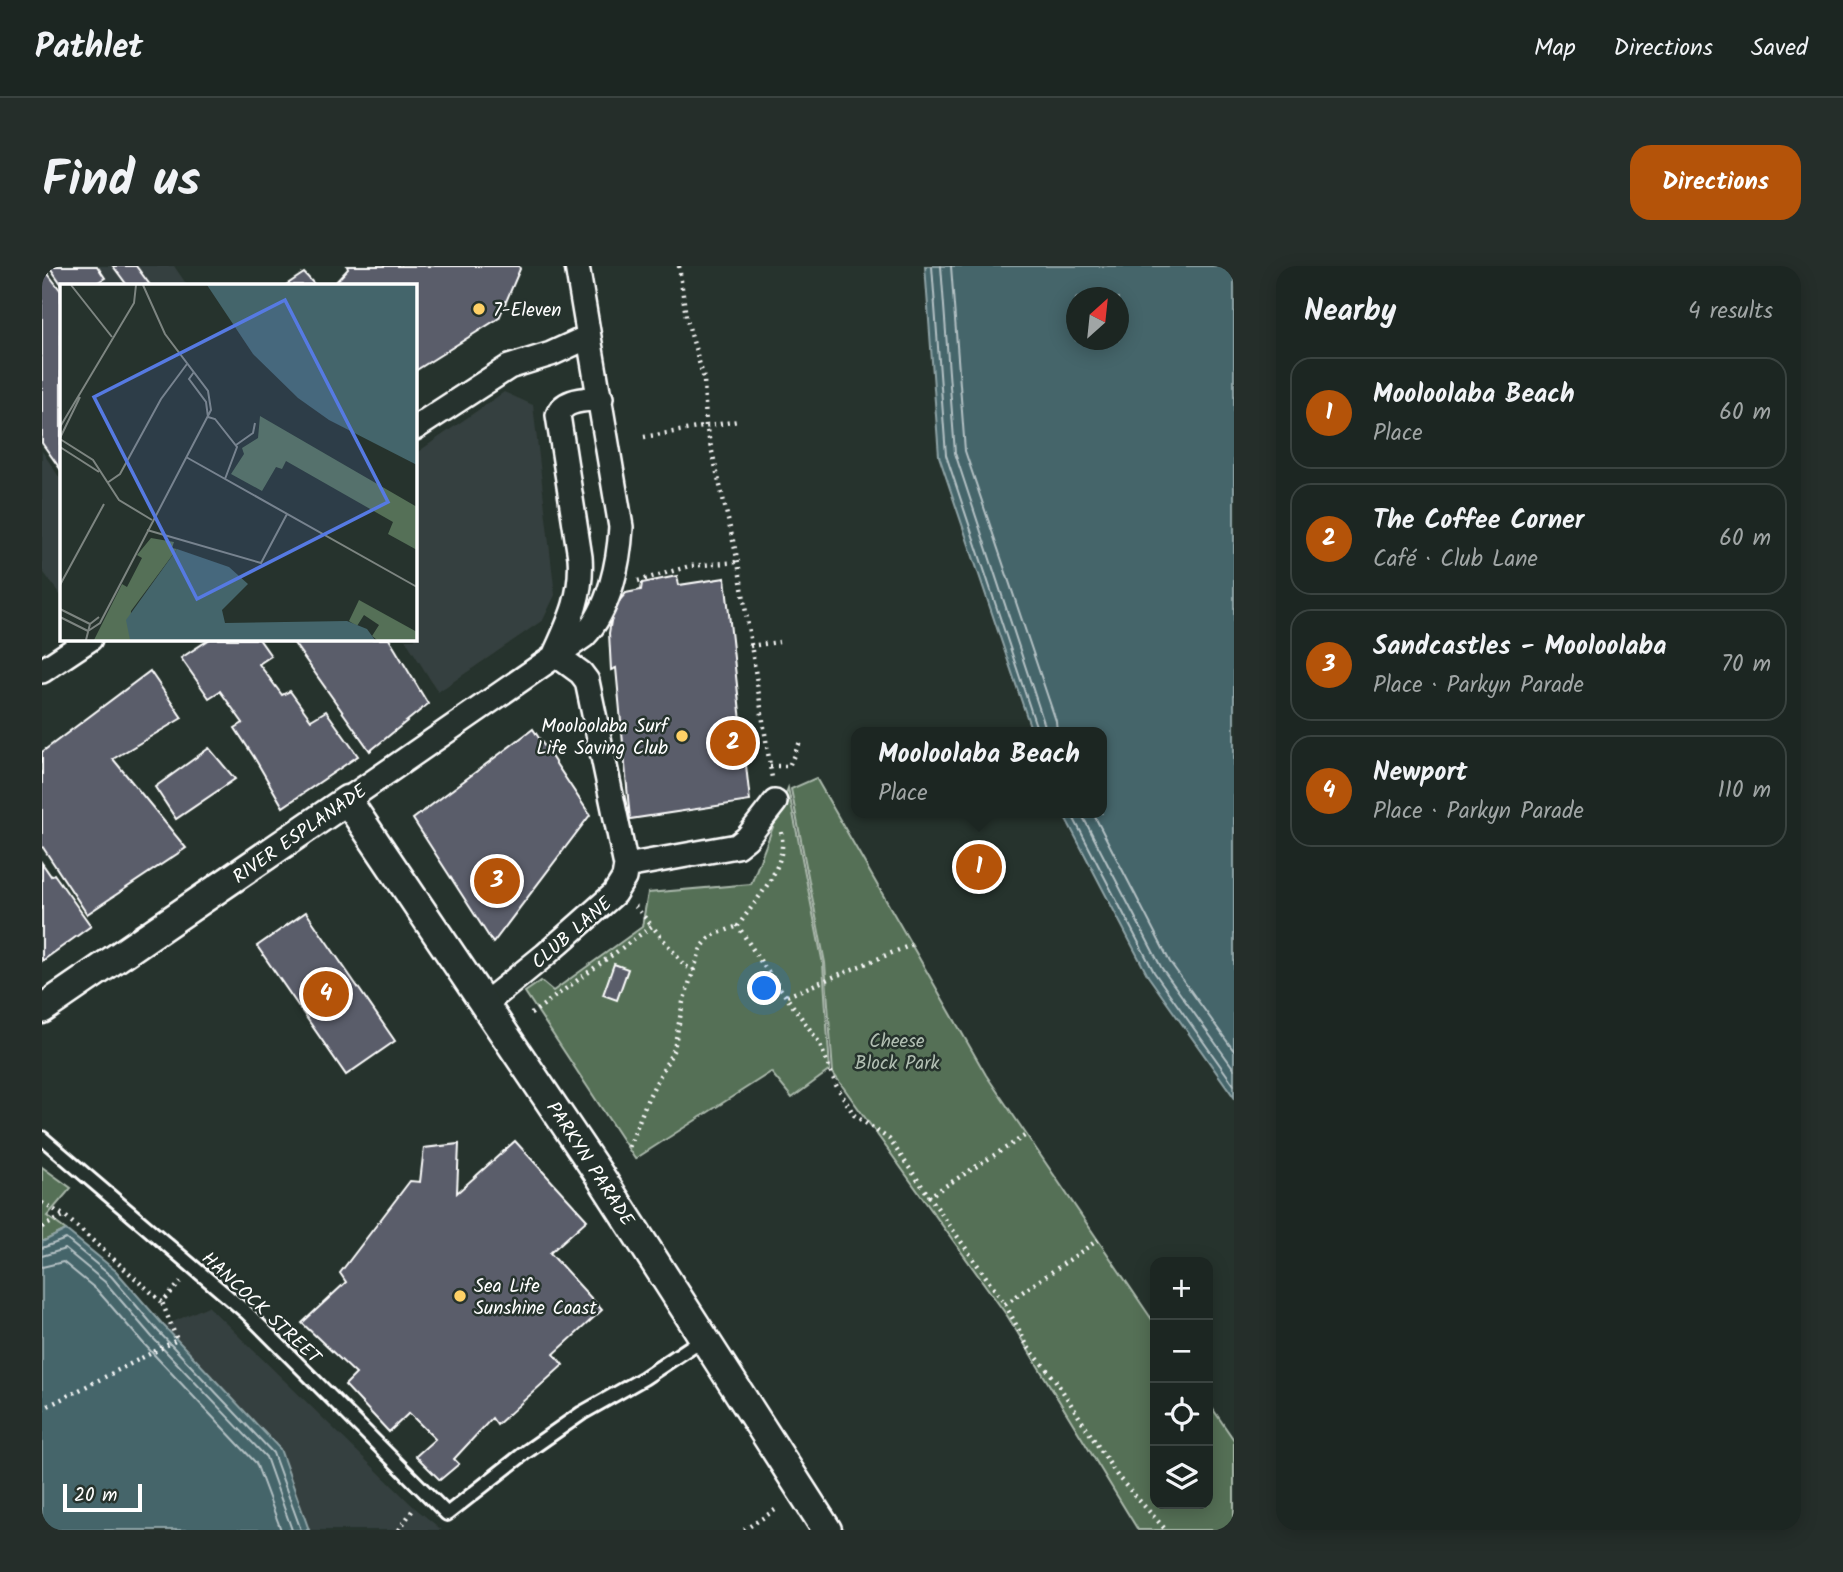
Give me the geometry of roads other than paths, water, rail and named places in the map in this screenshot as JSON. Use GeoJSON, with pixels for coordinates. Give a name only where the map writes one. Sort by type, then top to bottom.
{"type":"FeatureCollection","features":[{"type":"Feature","properties":{"kind":"street","name":"RIVER ESPLANADE"},"geometry":{"type":"LineString","coordinates":[[42,1009],[591,629],[609,591],[619,552],[621,519],[577,266]]}},
{"type":"Feature","properties":{"kind":"street"},"geometry":{"type":"LineString","coordinates":[[416,427],[509,367],[551,354],[588,337]]}},
{"type":"Feature","properties":{"kind":"street"},"geometry":{"type":"LineString","coordinates":[[601,398],[567,404],[561,408],[558,415],[581,576],[576,606],[555,654],[582,673],[587,681],[626,866],[737,846],[747,838],[775,802]]}},
{"type":"Feature","properties":{"kind":"street"},"geometry":{"type":"LineString","coordinates":[[42,671],[88,640]]}},
{"type":"Feature","properties":{"kind":"street","name":"PARKYN PARADE"},"geometry":{"type":"LineString","coordinates":[[347,800],[486,1003],[827,1530]]}},
{"type":"Feature","properties":{"kind":"street","name":"CLUB LANE"},"geometry":{"type":"LineString","coordinates":[[486,1003],[614,894],[624,878],[626,866]]}},
{"type":"Feature","properties":{"kind":"lane","name":"HANCOCK STREET"},"geometry":{"type":"LineString","coordinates":[[42,1138],[247,1313],[447,1514],[526,1452],[582,1413],[644,1378],[704,1338]]}},
{"type":"Feature","properties":{"kind":"water"},"geometry":{"type":"Polygon","coordinates":[[[925,266],[1234,266],[1234,1097],[1148,976],[1066,818],[1107,818],[1107,727],[1030,727],[939,456],[925,266]]]}},
{"type":"Feature","properties":{"kind":"water"},"geometry":{"type":"Polygon","coordinates":[[[66,1230],[116,1271],[280,1449],[309,1530],[42,1530],[42,1242],[66,1230]]]}},
{"type":"Feature","properties":{"kind":"place","name":"7-Eleven"},"geometry":{"type":"Point","coordinates":[479,309]}},
{"type":"Feature","properties":{"kind":"place","name":"Mooloolaba Surf Life Saving Club"},"geometry":{"type":"Point","coordinates":[682,736]}},
{"type":"Feature","properties":{"kind":"place","name":"The Coffee Corner"},"geometry":{"type":"Point","coordinates":[733,743]}},
{"type":"Feature","properties":{"kind":"place","name":"Mooloolaba Beach"},"geometry":{"type":"Point","coordinates":[979,867]}},
{"type":"Feature","properties":{"kind":"place","name":"Sandcastles - Mooloolaba"},"geometry":{"type":"Point","coordinates":[497,881]}},
{"type":"Feature","properties":{"kind":"place","name":"Newport"},"geometry":{"type":"Point","coordinates":[326,994]}},
{"type":"Feature","properties":{"kind":"place","name":"Sea Life Sunshine Coast"},"geometry":{"type":"Point","coordinates":[460,1296]}},
{"type":"Feature","properties":{"kind":"park label","name":"Cheese Block Park"},"geometry":{"type":"Point","coordinates":[897,1051]}}]}
